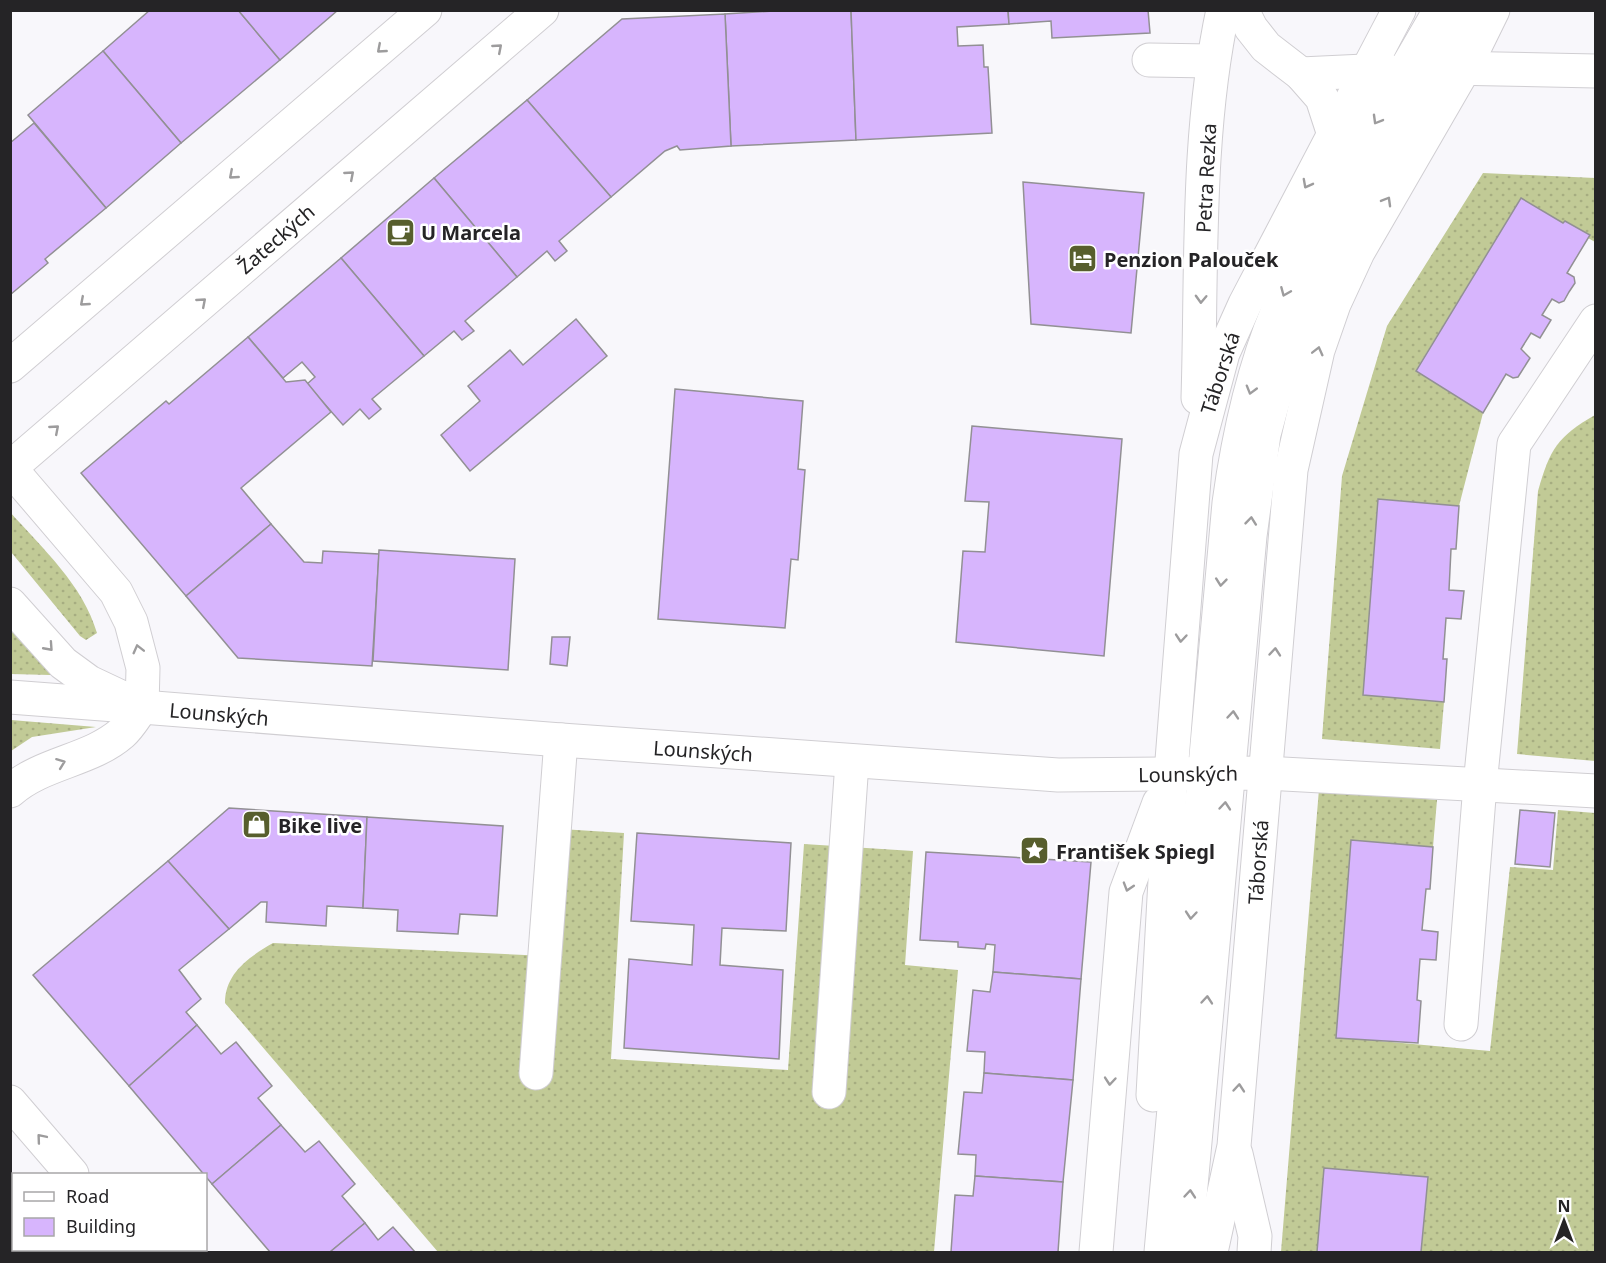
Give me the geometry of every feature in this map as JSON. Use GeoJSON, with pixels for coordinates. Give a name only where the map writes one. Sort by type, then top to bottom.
{"type":"FeatureCollection","features":[{"type":"Feature","properties":{"kind":"street"},"geometry":{"type":"LineString","coordinates":[[10,366],[425,10]]}},
{"type":"Feature","properties":{"kind":"street","name":"Žateckých"},"geometry":{"type":"LineString","coordinates":[[10,468],[542,10]]}},
{"type":"Feature","properties":{"kind":"street","name":"Petra Rezka"},"geometry":{"type":"LineString","coordinates":[[1196,454],[1204,182],[1212,61],[1223,10]]}},
{"type":"Feature","properties":{"kind":"street"},"geometry":{"type":"LineString","coordinates":[[1242,10],[1266,47],[1301,74],[1322,98],[1334,133],[1344,179],[1343,211],[1336,241]]}},
{"type":"Feature","properties":{"kind":"street","name":"Táborská"},"geometry":{"type":"LineString","coordinates":[[1145,1252],[1171,773],[1196,454],[1223,353],[1272,250],[1398,10]]}},
{"type":"Feature","properties":{"kind":"street"},"geometry":{"type":"LineString","coordinates":[[1185,1252],[1216,773],[1229,503],[1248,398],[1269,334],[1289,284],[1344,179],[1435,68],[1440,10]]}},
{"type":"Feature","properties":{"kind":"street"},"geometry":{"type":"LineString","coordinates":[[1161,1252],[1216,773],[1264,434],[1287,351],[1336,241],[1467,10]]}},
{"type":"Feature","properties":{"kind":"street","name":"Táborská"},"geometry":{"type":"LineString","coordinates":[[1211,1252],[1234,1146],[1291,470],[1318,350],[1334,304],[1435,68],[1493,10]]}},
{"type":"Feature","properties":{"kind":"street"},"geometry":{"type":"LineString","coordinates":[[1149,60],[1212,61]]}},
{"type":"Feature","properties":{"kind":"street"},"geometry":{"type":"LineString","coordinates":[[1301,74],[1435,68],[1596,71]]}},
{"type":"Feature","properties":{"kind":"street"},"geometry":{"type":"LineString","coordinates":[[1461,1024],[1480,785],[1514,444],[1596,321]]}},
{"type":"Feature","properties":{"kind":"street","name":"Táborská"},"geometry":{"type":"LineString","coordinates":[[1287,351],[1286,403],[1291,470]]}},
{"type":"Feature","properties":{"kind":"street","name":"Lounských"},"geometry":{"type":"LineString","coordinates":[[10,468],[116,592],[131,622],[143,668],[142,707]]}},
{"type":"Feature","properties":{"kind":"street","name":"Lounských"},"geometry":{"type":"LineString","coordinates":[[10,604],[63,663],[89,682],[142,707],[561,741],[1077,776],[1265,773],[1596,791]]}},
{"type":"Feature","properties":{"kind":"street"},"geometry":{"type":"LineString","coordinates":[[10,698],[142,707]]}},
{"type":"Feature","properties":{"kind":"street"},"geometry":{"type":"LineString","coordinates":[[10,791],[41,771],[99,749],[123,732],[142,707]]}},
{"type":"Feature","properties":{"kind":"street"},"geometry":{"type":"LineString","coordinates":[[536,1073],[561,741]]}},
{"type":"Feature","properties":{"kind":"street"},"geometry":{"type":"LineString","coordinates":[[829,1092],[852,762]]}},
{"type":"Feature","properties":{"kind":"street","name":"Táborská"},"geometry":{"type":"LineString","coordinates":[[1096,1252],[1126,892],[1171,773]]}},
{"type":"Feature","properties":{"kind":"street"},"geometry":{"type":"LineString","coordinates":[[10,1102],[71,1173]]}},
{"type":"Feature","properties":{"kind":"street"},"geometry":{"type":"LineString","coordinates":[[1234,1146],[1256,1236],[1254,1252]]}},
{"type":"Feature","properties":{"kind":"green space"},"geometry":{"type":"Polygon","coordinates":[[[1483,173],[1595,178],[1595,242],[1588,238],[1590,235],[1565,221],[1563,223],[1521,198],[1416,370],[1483,413],[1459,506],[1379,499],[1364,695],[1444,702],[1440,749],[1322,739],[1342,476],[1387,326],[1483,173]]]}},
{"type":"Feature","properties":{"kind":"green space"},"geometry":{"type":"Polygon","coordinates":[[[1595,415],[1595,761],[1517,754],[1538,491],[1551,454],[1557,445],[1572,430],[1595,415]]]}},
{"type":"Feature","properties":{"kind":"green space"},"geometry":{"type":"Polygon","coordinates":[[[10,512],[72,583],[91,616],[97,633],[86,640],[80,636],[11,552],[10,512]]]}},
{"type":"Feature","properties":{"kind":"green space"},"geometry":{"type":"Polygon","coordinates":[[[10,625],[51,673],[50,675],[11,674],[10,625]]]}},
{"type":"Feature","properties":{"kind":"green space"},"geometry":{"type":"Polygon","coordinates":[[[11,720],[96,727],[32,737],[11,751],[11,720]]]}},
{"type":"Feature","properties":{"kind":"green space"},"geometry":{"type":"Polygon","coordinates":[[[1319,789],[1437,800],[1433,847],[1351,841],[1336,1037],[1490,1051],[1510,867],[1553,870],[1558,810],[1595,813],[1595,1252],[1421,1252],[1427,1177],[1324,1168],[1317,1252],[1281,1252],[1319,789]]]}},
{"type":"Feature","properties":{"kind":"green space"},"geometry":{"type":"Polygon","coordinates":[[[561,829],[624,833],[611,1059],[788,1070],[804,844],[913,851],[905,965],[958,970],[934,1252],[438,1252],[225,1003],[229,983],[240,967],[273,943],[547,956],[561,829]]]}},
{"type":"Feature","properties":{"kind":"building"},"geometry":{"type":"Polygon","coordinates":[[[150,10],[238,10],[280,60],[181,143],[103,51],[150,10]]]}},
{"type":"Feature","properties":{"kind":"building"},"geometry":{"type":"Polygon","coordinates":[[[238,10],[338,10],[280,60],[238,10]]]}},
{"type":"Feature","properties":{"kind":"building"},"geometry":{"type":"Polygon","coordinates":[[[790,10],[851,10],[856,140],[731,146],[725,14],[790,10]]]}},
{"type":"Feature","properties":{"kind":"building"},"geometry":{"type":"Polygon","coordinates":[[[851,10],[1008,10],[1009,24],[957,27],[958,46],[983,45],[984,67],[988,67],[992,133],[856,140],[851,10]]]}},
{"type":"Feature","properties":{"kind":"building"},"geometry":{"type":"Polygon","coordinates":[[[1008,10],[1148,10],[1150,33],[1052,38],[1051,21],[1009,24],[1008,10]]]}},
{"type":"Feature","properties":{"kind":"building"},"geometry":{"type":"Polygon","coordinates":[[[725,14],[731,146],[680,150],[677,146],[665,151],[611,197],[527,100],[622,19],[725,14]]]}},
{"type":"Feature","properties":{"kind":"building"},"geometry":{"type":"Polygon","coordinates":[[[103,51],[181,143],[106,208],[28,115],[103,51]]]}},
{"type":"Feature","properties":{"kind":"building"},"geometry":{"type":"Polygon","coordinates":[[[527,100],[611,197],[559,241],[567,251],[555,261],[547,251],[517,277],[434,178],[527,100]]]}},
{"type":"Feature","properties":{"kind":"building"},"geometry":{"type":"Polygon","coordinates":[[[34,123],[106,208],[45,259],[48,263],[10,295],[10,143],[34,123]]]}},
{"type":"Feature","properties":{"kind":"building"},"geometry":{"type":"Polygon","coordinates":[[[434,178],[517,277],[465,321],[474,331],[462,340],[454,331],[424,356],[341,258],[434,178]]]}},
{"type":"Feature","properties":{"kind":"building","name":"Penzion Palouček"},"geometry":{"type":"Polygon","coordinates":[[[1023,182],[1144,193],[1131,333],[1031,324],[1023,182]]]}},
{"type":"Feature","properties":{"kind":"building"},"geometry":{"type":"Polygon","coordinates":[[[1521,198],[1563,223],[1565,221],[1590,235],[1567,273],[1574,277],[1575,283],[1564,301],[1559,303],[1552,299],[1542,315],[1551,320],[1540,338],[1531,333],[1521,349],[1530,358],[1518,377],[1513,378],[1506,374],[1483,413],[1416,371],[1521,198]]]}},
{"type":"Feature","properties":{"kind":"building"},"geometry":{"type":"Polygon","coordinates":[[[341,258],[424,356],[372,399],[381,409],[369,419],[360,409],[343,425],[307,384],[315,377],[302,362],[283,378],[248,337],[341,258]]]}},
{"type":"Feature","properties":{"kind":"building"},"geometry":{"type":"Polygon","coordinates":[[[576,319],[607,356],[470,471],[441,435],[480,401],[468,386],[510,350],[523,365],[576,319]]]}},
{"type":"Feature","properties":{"kind":"building"},"geometry":{"type":"Polygon","coordinates":[[[248,337],[286,382],[305,380],[331,412],[241,488],[271,524],[186,596],[81,473],[166,401],[169,404],[248,337]]]}},
{"type":"Feature","properties":{"kind":"building"},"geometry":{"type":"Polygon","coordinates":[[[675,389],[803,401],[798,469],[805,470],[798,560],[791,559],[785,628],[658,619],[675,389]]]}},
{"type":"Feature","properties":{"kind":"building"},"geometry":{"type":"Polygon","coordinates":[[[972,426],[1122,439],[1104,656],[956,642],[963,551],[985,552],[989,502],[965,501],[972,426]]]}},
{"type":"Feature","properties":{"kind":"building"},"geometry":{"type":"Polygon","coordinates":[[[1378,499],[1459,506],[1456,549],[1451,549],[1449,590],[1464,591],[1461,619],[1446,618],[1443,659],[1447,659],[1444,702],[1363,695],[1378,499]]]}},
{"type":"Feature","properties":{"kind":"building"},"geometry":{"type":"Polygon","coordinates":[[[271,524],[304,562],[322,563],[323,551],[379,554],[372,666],[238,658],[186,596],[271,524]]]}},
{"type":"Feature","properties":{"kind":"building"},"geometry":{"type":"Polygon","coordinates":[[[379,550],[515,559],[508,670],[373,661],[379,550]]]}},
{"type":"Feature","properties":{"kind":"building"},"geometry":{"type":"Polygon","coordinates":[[[552,637],[570,637],[567,666],[550,664],[552,637]]]}},
{"type":"Feature","properties":{"kind":"building"},"geometry":{"type":"Polygon","coordinates":[[[229,808],[367,817],[363,908],[327,906],[326,926],[266,922],[267,902],[261,902],[229,929],[168,861],[229,808]]]}},
{"type":"Feature","properties":{"kind":"building"},"geometry":{"type":"Polygon","coordinates":[[[1520,810],[1555,813],[1550,867],[1515,864],[1520,810]]]}},
{"type":"Feature","properties":{"kind":"building"},"geometry":{"type":"Polygon","coordinates":[[[367,817],[503,826],[497,916],[460,914],[458,934],[397,931],[398,910],[363,908],[367,817]]]}},
{"type":"Feature","properties":{"kind":"building"},"geometry":{"type":"Polygon","coordinates":[[[637,833],[791,843],[786,931],[722,928],[720,965],[783,970],[779,1059],[624,1048],[629,959],[692,965],[694,925],[631,921],[637,833]]]}},
{"type":"Feature","properties":{"kind":"building"},"geometry":{"type":"Polygon","coordinates":[[[1351,840],[1433,847],[1430,889],[1426,889],[1422,930],[1438,932],[1436,960],[1420,959],[1417,1000],[1421,1001],[1418,1043],[1336,1038],[1351,840]]]}},
{"type":"Feature","properties":{"kind":"building"},"geometry":{"type":"Polygon","coordinates":[[[926,852],[1091,862],[1081,979],[993,972],[995,945],[986,944],[985,949],[958,947],[958,942],[920,940],[926,852]]]}},
{"type":"Feature","properties":{"kind":"building"},"geometry":{"type":"Polygon","coordinates":[[[168,861],[229,929],[179,970],[201,999],[186,1012],[197,1025],[129,1086],[33,975],[168,861]]]}},
{"type":"Feature","properties":{"kind":"building"},"geometry":{"type":"Polygon","coordinates":[[[993,972],[1081,979],[1073,1080],[984,1073],[985,1052],[967,1051],[973,990],[990,992],[993,972]]]}},
{"type":"Feature","properties":{"kind":"building"},"geometry":{"type":"Polygon","coordinates":[[[197,1025],[221,1054],[236,1042],[272,1086],[258,1098],[281,1125],[212,1184],[207,1178],[207,1173],[203,1173],[129,1086],[197,1025]]]}},
{"type":"Feature","properties":{"kind":"building"},"geometry":{"type":"Polygon","coordinates":[[[984,1073],[1073,1080],[1063,1182],[975,1176],[976,1155],[958,1154],[964,1092],[982,1093],[984,1073]]]}},
{"type":"Feature","properties":{"kind":"building"},"geometry":{"type":"Polygon","coordinates":[[[281,1125],[305,1152],[319,1141],[355,1184],[342,1196],[365,1223],[330,1252],[270,1252],[212,1184],[281,1125]]]}},
{"type":"Feature","properties":{"kind":"building"},"geometry":{"type":"Polygon","coordinates":[[[1324,1168],[1428,1177],[1421,1252],[1317,1252],[1324,1168]]]}},
{"type":"Feature","properties":{"kind":"building"},"geometry":{"type":"Polygon","coordinates":[[[975,1176],[1063,1182],[1058,1252],[951,1252],[955,1195],[973,1196],[975,1176]]]}},
{"type":"Feature","properties":{"kind":"building"},"geometry":{"type":"Polygon","coordinates":[[[365,1223],[378,1240],[393,1227],[415,1252],[330,1252],[365,1223]]]}},
{"type":"Feature","properties":{"kind":"place","name":"U Marcela"},"geometry":{"type":"Point","coordinates":[400,232]}},
{"type":"Feature","properties":{"kind":"place","name":"Penzion Palouček"},"geometry":{"type":"Point","coordinates":[1083,259]}},
{"type":"Feature","properties":{"kind":"place","name":"Bike live"},"geometry":{"type":"Point","coordinates":[257,825]}},
{"type":"Feature","properties":{"kind":"place","name":"František Spiegl"},"geometry":{"type":"Point","coordinates":[1035,851]}}]}
